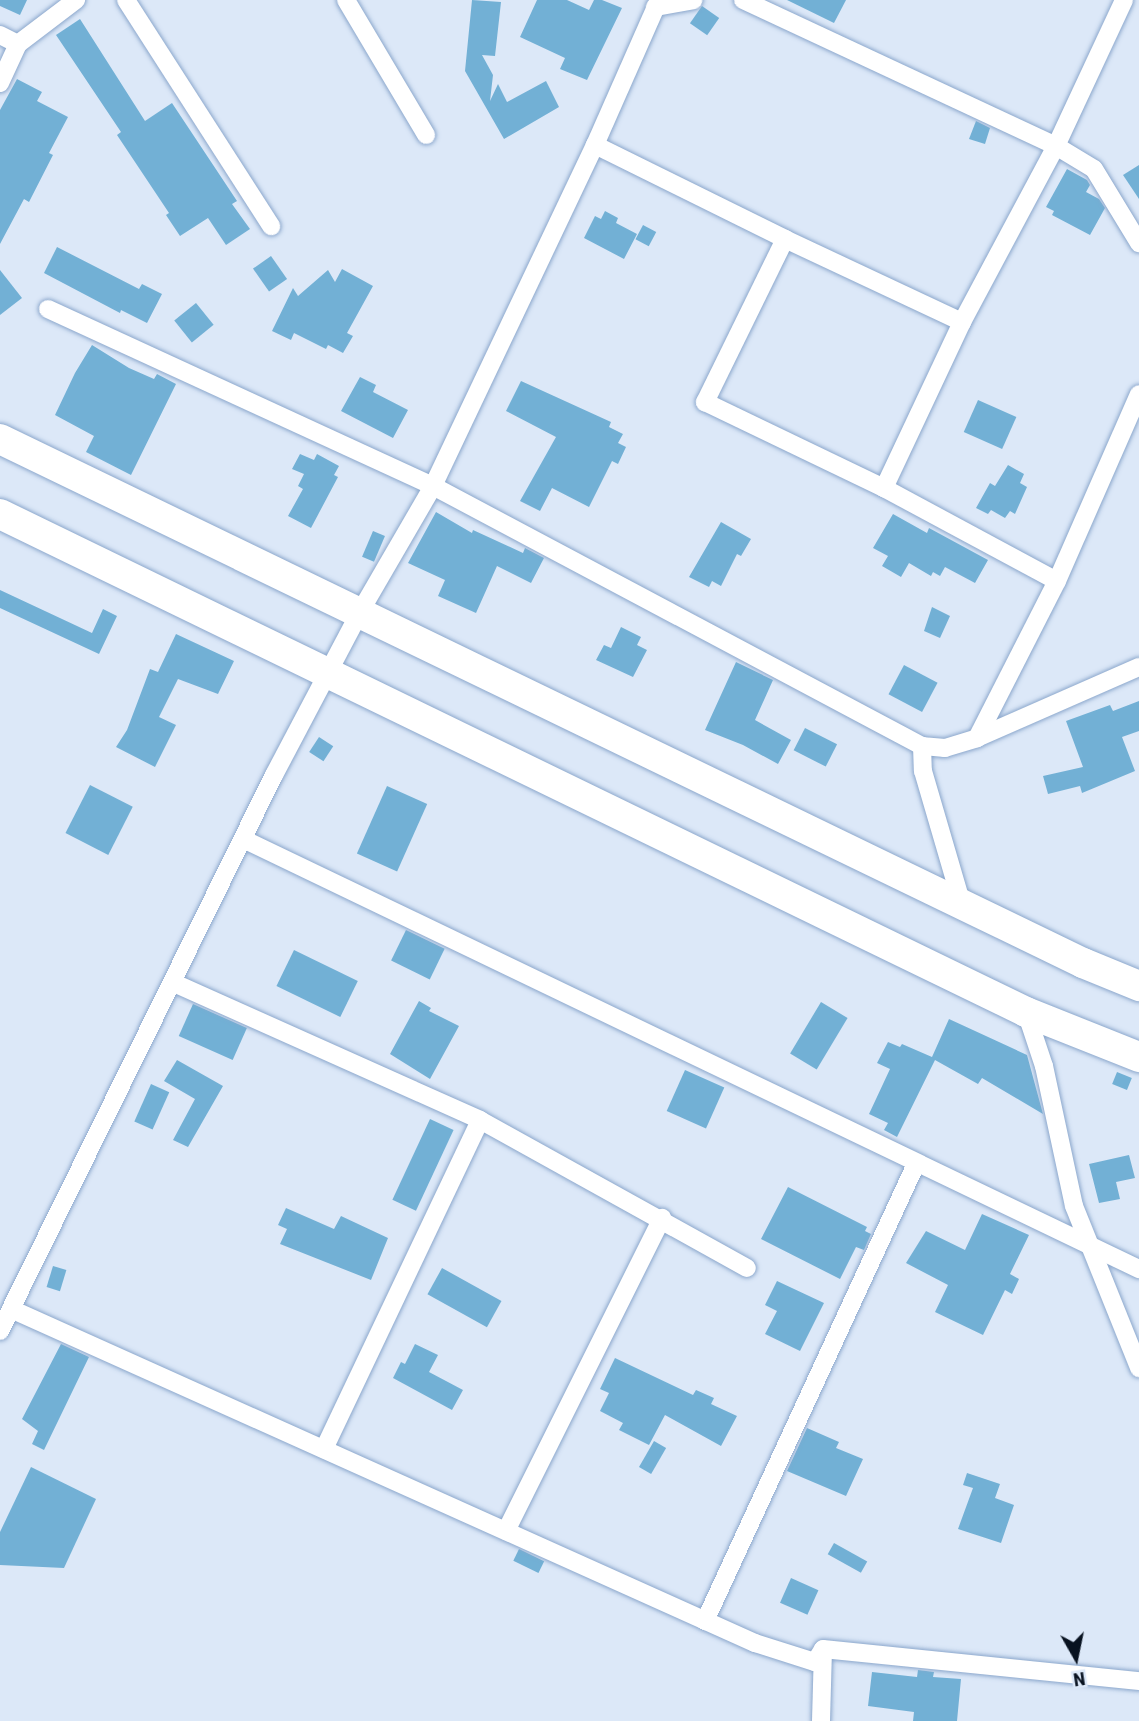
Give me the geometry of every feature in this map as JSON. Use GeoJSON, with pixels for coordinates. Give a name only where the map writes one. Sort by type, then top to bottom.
{"type":"FeatureCollection","features":[{"type":"Feature","properties":{"kind":"highway"},"geometry":{"type":"LineString","coordinates":[[0,439],[1083,963],[1139,986]]}},
{"type":"Feature","properties":{"kind":"highway"},"geometry":{"type":"LineString","coordinates":[[0,514],[1026,1012],[1139,1057]]}},
{"type":"Feature","properties":{"kind":"street"},"geometry":{"type":"LineString","coordinates":[[0,83],[18,44],[76,0]]}},
{"type":"Feature","properties":{"kind":"street"},"geometry":{"type":"LineString","coordinates":[[126,0],[271,226]]}},
{"type":"Feature","properties":{"kind":"street"},"geometry":{"type":"LineString","coordinates":[[346,0],[426,135]]}},
{"type":"Feature","properties":{"kind":"street"},"geometry":{"type":"LineString","coordinates":[[0,1331],[328,673],[433,486],[595,145],[657,3],[694,0]]}},
{"type":"Feature","properties":{"kind":"street"},"geometry":{"type":"LineString","coordinates":[[743,0],[1056,146],[1094,169],[1139,243]]}},
{"type":"Feature","properties":{"kind":"street"},"geometry":{"type":"LineString","coordinates":[[884,488],[962,322],[1056,146],[1124,0]]}},
{"type":"Feature","properties":{"kind":"street"},"geometry":{"type":"LineString","coordinates":[[0,36],[18,44]]}},
{"type":"Feature","properties":{"kind":"street"},"geometry":{"type":"LineString","coordinates":[[595,145],[785,239],[962,322]]}},
{"type":"Feature","properties":{"kind":"street"},"geometry":{"type":"LineString","coordinates":[[785,239],[705,402],[884,488],[1057,581]]}},
{"type":"Feature","properties":{"kind":"street"},"geometry":{"type":"LineString","coordinates":[[48,309],[433,486],[922,746],[945,748],[977,738],[1139,667]]}},
{"type":"Feature","properties":{"kind":"street"},"geometry":{"type":"LineString","coordinates":[[977,738],[1057,581],[1139,394]]}},
{"type":"Feature","properties":{"kind":"street"},"geometry":{"type":"LineString","coordinates":[[922,746],[923,771],[962,904]]}},
{"type":"Feature","properties":{"kind":"street"},"geometry":{"type":"LineString","coordinates":[[243,839],[1139,1269]]}},
{"type":"Feature","properties":{"kind":"street"},"geometry":{"type":"LineString","coordinates":[[174,983],[480,1120],[663,1218],[747,1268]]}},
{"type":"Feature","properties":{"kind":"street"},"geometry":{"type":"LineString","coordinates":[[1026,1012],[1044,1066],[1074,1206],[1139,1368]]}},
{"type":"Feature","properties":{"kind":"street"},"geometry":{"type":"LineString","coordinates":[[324,1450],[480,1120]]}},
{"type":"Feature","properties":{"kind":"street"},"geometry":{"type":"LineString","coordinates":[[705,1621],[916,1164]]}},
{"type":"Feature","properties":{"kind":"street"},"geometry":{"type":"LineString","coordinates":[[506,1531],[663,1218]]}},
{"type":"Feature","properties":{"kind":"street"},"geometry":{"type":"LineString","coordinates":[[11,1309],[755,1643],[815,1662],[823,1649]]}},
{"type":"Feature","properties":{"kind":"street"},"geometry":{"type":"LineString","coordinates":[[823,1649],[1139,1681]]}},
{"type":"Feature","properties":{"kind":"street"},"geometry":{"type":"LineString","coordinates":[[821,1721],[823,1649]]}},
{"type":"Feature","properties":{"kind":"building"},"geometry":{"type":"Polygon","coordinates":[[[0,0],[27,0],[20,15],[0,6],[0,0]]]}},
{"type":"Feature","properties":{"kind":"building"},"geometry":{"type":"Polygon","coordinates":[[[472,0],[501,2],[495,56],[482,55],[493,75],[490,101],[498,84],[507,102],[546,81],[559,107],[504,139],[465,71],[472,0]]]}},
{"type":"Feature","properties":{"kind":"building"},"geometry":{"type":"Polygon","coordinates":[[[537,0],[567,0],[589,10],[594,0],[602,0],[622,8],[587,80],[560,69],[565,58],[520,37],[537,0]]]}},
{"type":"Feature","properties":{"kind":"building"},"geometry":{"type":"Polygon","coordinates":[[[787,0],[846,0],[834,23],[787,0]]]}},
{"type":"Feature","properties":{"kind":"building"},"geometry":{"type":"Polygon","coordinates":[[[702,6],[719,18],[707,35],[690,23],[702,6]]]}},
{"type":"Feature","properties":{"kind":"building"},"geometry":{"type":"Polygon","coordinates":[[[80,19],[145,121],[172,103],[237,201],[232,204],[250,229],[226,245],[208,218],[180,236],[166,215],[169,213],[117,135],[121,132],[56,35],[80,19]]]}},
{"type":"Feature","properties":{"kind":"building"},"geometry":{"type":"Polygon","coordinates":[[[17,79],[42,92],[37,101],[68,117],[49,153],[53,155],[29,202],[24,199],[0,244],[0,110],[17,79]]]}},
{"type":"Feature","properties":{"kind":"building"},"geometry":{"type":"Polygon","coordinates":[[[976,121],[990,128],[985,144],[969,139],[976,121]]]}},
{"type":"Feature","properties":{"kind":"building"},"geometry":{"type":"Polygon","coordinates":[[[1139,165],[1139,199],[1123,175],[1139,165]]]}},
{"type":"Feature","properties":{"kind":"building"},"geometry":{"type":"Polygon","coordinates":[[[1067,169],[1087,180],[1090,185],[1086,192],[1099,199],[1105,208],[1090,235],[1052,215],[1054,211],[1046,207],[1067,169]]]}},
{"type":"Feature","properties":{"kind":"building"},"geometry":{"type":"Polygon","coordinates":[[[605,211],[618,218],[616,223],[637,234],[624,259],[584,238],[595,216],[601,219],[605,211]]]}},
{"type":"Feature","properties":{"kind":"building"},"geometry":{"type":"Polygon","coordinates":[[[643,225],[656,232],[649,246],[635,239],[643,225]]]}},
{"type":"Feature","properties":{"kind":"building"},"geometry":{"type":"Polygon","coordinates":[[[57,247],[139,289],[142,284],[162,294],[147,323],[121,310],[120,313],[44,273],[57,247]]]}},
{"type":"Feature","properties":{"kind":"building"},"geometry":{"type":"Polygon","coordinates":[[[271,256],[287,279],[269,292],[253,269],[271,256]]]}},
{"type":"Feature","properties":{"kind":"building"},"geometry":{"type":"Polygon","coordinates":[[[342,269],[373,286],[347,333],[353,336],[343,353],[328,345],[326,349],[294,333],[291,340],[272,331],[293,288],[298,296],[328,270],[335,282],[342,269]]]}},
{"type":"Feature","properties":{"kind":"building"},"geometry":{"type":"Polygon","coordinates":[[[0,270],[22,298],[0,315],[0,270]]]}},
{"type":"Feature","properties":{"kind":"building"},"geometry":{"type":"Polygon","coordinates":[[[196,303],[214,325],[192,342],[174,321],[196,303]]]}},
{"type":"Feature","properties":{"kind":"building"},"geometry":{"type":"Polygon","coordinates":[[[92,345],[129,368],[154,379],[157,374],[176,384],[131,475],[86,452],[94,436],[55,415],[92,345]]]}},
{"type":"Feature","properties":{"kind":"building"},"geometry":{"type":"Polygon","coordinates":[[[360,377],[376,385],[373,392],[408,410],[393,438],[341,411],[360,377]]]}},
{"type":"Feature","properties":{"kind":"building"},"geometry":{"type":"Polygon","coordinates":[[[521,381],[611,422],[609,427],[623,434],[618,443],[626,447],[618,464],[612,461],[589,507],[552,488],[540,511],[520,501],[556,437],[506,411],[521,381]]]}},
{"type":"Feature","properties":{"kind":"building"},"geometry":{"type":"Polygon","coordinates":[[[978,400],[1016,417],[1002,449],[964,432],[978,400]]]}},
{"type":"Feature","properties":{"kind":"building"},"geometry":{"type":"Polygon","coordinates":[[[300,454],[314,460],[317,454],[339,466],[334,475],[338,477],[311,528],[288,516],[303,489],[298,486],[304,474],[292,469],[300,454]]]}},
{"type":"Feature","properties":{"kind":"building"},"geometry":{"type":"Polygon","coordinates":[[[1008,465],[1024,474],[1020,483],[1027,487],[1015,514],[1010,511],[1005,518],[991,510],[988,514],[976,508],[990,483],[995,486],[1008,465]]]}},
{"type":"Feature","properties":{"kind":"building"},"geometry":{"type":"Polygon","coordinates":[[[436,512],[472,533],[473,530],[523,553],[525,548],[544,558],[531,583],[497,566],[476,613],[438,596],[445,580],[408,563],[436,512]]]}},
{"type":"Feature","properties":{"kind":"building"},"geometry":{"type":"Polygon","coordinates":[[[893,514],[927,533],[929,528],[988,560],[975,583],[945,567],[940,576],[933,572],[931,576],[909,563],[901,577],[882,566],[888,556],[873,548],[893,514]]]}},
{"type":"Feature","properties":{"kind":"building"},"geometry":{"type":"Polygon","coordinates":[[[721,522],[751,539],[741,556],[737,554],[721,586],[712,581],[709,587],[689,577],[721,522]]]}},
{"type":"Feature","properties":{"kind":"building"},"geometry":{"type":"Polygon","coordinates":[[[373,531],[385,536],[374,562],[362,557],[373,531]]]}},
{"type":"Feature","properties":{"kind":"building"},"geometry":{"type":"Polygon","coordinates":[[[0,590],[92,633],[103,609],[117,616],[99,654],[0,608],[0,590]]]}},
{"type":"Feature","properties":{"kind":"building"},"geometry":{"type":"Polygon","coordinates":[[[932,607],[950,616],[940,638],[924,631],[932,607]]]}},
{"type":"Feature","properties":{"kind":"building"},"geometry":{"type":"Polygon","coordinates":[[[621,627],[641,637],[637,645],[647,650],[633,677],[596,660],[604,645],[611,648],[621,627]]]}},
{"type":"Feature","properties":{"kind":"building"},"geometry":{"type":"Polygon","coordinates":[[[176,634],[234,661],[218,694],[178,679],[159,717],[176,725],[155,767],[116,747],[127,730],[150,669],[158,672],[176,634]]]}},
{"type":"Feature","properties":{"kind":"building"},"geometry":{"type":"Polygon","coordinates":[[[736,662],[773,680],[755,720],[791,740],[778,764],[743,745],[705,730],[736,662]]]}},
{"type":"Feature","properties":{"kind":"building"},"geometry":{"type":"Polygon","coordinates":[[[904,665],[938,683],[922,712],[889,694],[904,665]]]}},
{"type":"Feature","properties":{"kind":"building"},"geometry":{"type":"Polygon","coordinates":[[[1139,701],[1139,731],[1122,737],[1135,771],[1082,793],[1080,786],[1048,794],[1043,776],[1083,767],[1066,721],[1110,705],[1113,711],[1139,701]]]}},
{"type":"Feature","properties":{"kind":"building"},"geometry":{"type":"Polygon","coordinates":[[[805,728],[837,744],[826,767],[794,750],[805,728]]]}},
{"type":"Feature","properties":{"kind":"building"},"geometry":{"type":"Polygon","coordinates":[[[319,737],[333,746],[323,761],[309,752],[319,737]]]}},
{"type":"Feature","properties":{"kind":"building"},"geometry":{"type":"Polygon","coordinates":[[[90,785],[133,807],[108,855],[65,833],[90,785]]]}},
{"type":"Feature","properties":{"kind":"building"},"geometry":{"type":"Polygon","coordinates":[[[387,786],[427,804],[397,871],[357,854],[387,786]]]}},
{"type":"Feature","properties":{"kind":"building"},"geometry":{"type":"Polygon","coordinates":[[[406,930],[445,949],[430,979],[391,961],[406,930]]]}},
{"type":"Feature","properties":{"kind":"building"},"geometry":{"type":"Polygon","coordinates":[[[294,950],[358,981],[340,1017],[276,986],[294,950]]]}},
{"type":"Feature","properties":{"kind":"building"},"geometry":{"type":"Polygon","coordinates":[[[419,1001],[431,1008],[429,1011],[459,1026],[430,1079],[390,1054],[419,1001]]]}},
{"type":"Feature","properties":{"kind":"building"},"geometry":{"type":"Polygon","coordinates":[[[821,1002],[848,1018],[817,1069],[790,1053],[821,1002]]]}},
{"type":"Feature","properties":{"kind":"building"},"geometry":{"type":"Polygon","coordinates":[[[193,1004],[247,1028],[233,1060],[179,1036],[193,1004]]]}},
{"type":"Feature","properties":{"kind":"building"},"geometry":{"type":"Polygon","coordinates":[[[949,1019],[1027,1055],[1043,1114],[982,1078],[978,1084],[935,1060],[897,1137],[884,1130],[888,1123],[869,1114],[890,1069],[877,1063],[888,1042],[900,1047],[902,1044],[932,1057],[949,1019]]]}},
{"type":"Feature","properties":{"kind":"building"},"geometry":{"type":"Polygon","coordinates":[[[177,1060],[223,1086],[188,1147],[173,1140],[195,1099],[164,1081],[177,1060]]]}},
{"type":"Feature","properties":{"kind":"building"},"geometry":{"type":"Polygon","coordinates":[[[685,1070],[724,1087],[706,1129],[667,1111],[685,1070]]]}},
{"type":"Feature","properties":{"kind":"building"},"geometry":{"type":"Polygon","coordinates":[[[1117,1072],[1132,1078],[1127,1090],[1112,1084],[1117,1072]]]}},
{"type":"Feature","properties":{"kind":"building"},"geometry":{"type":"Polygon","coordinates":[[[151,1084],[169,1092],[153,1130],[134,1121],[151,1084]]]}},
{"type":"Feature","properties":{"kind":"building"},"geometry":{"type":"Polygon","coordinates":[[[430,1119],[454,1130],[416,1211],[392,1200],[430,1119]]]}},
{"type":"Feature","properties":{"kind":"building"},"geometry":{"type":"Polygon","coordinates":[[[1129,1155],[1135,1178],[1116,1182],[1120,1199],[1099,1203],[1089,1164],[1129,1155]]]}},
{"type":"Feature","properties":{"kind":"building"},"geometry":{"type":"Polygon","coordinates":[[[788,1187],[867,1227],[865,1231],[871,1234],[864,1250],[856,1247],[840,1279],[761,1239],[788,1187]]]}},
{"type":"Feature","properties":{"kind":"building"},"geometry":{"type":"Polygon","coordinates":[[[286,1208],[334,1229],[341,1216],[388,1238],[371,1280],[280,1244],[287,1229],[278,1225],[286,1208]]]}},
{"type":"Feature","properties":{"kind":"building"},"geometry":{"type":"Polygon","coordinates":[[[982,1214],[1029,1235],[1010,1274],[1019,1279],[1012,1294],[1005,1290],[983,1335],[935,1312],[948,1285],[906,1263],[926,1231],[965,1250],[982,1214]]]}},
{"type":"Feature","properties":{"kind":"building"},"geometry":{"type":"Polygon","coordinates":[[[53,1266],[66,1270],[60,1291],[47,1287],[53,1266]]]}},
{"type":"Feature","properties":{"kind":"building"},"geometry":{"type":"Polygon","coordinates":[[[442,1268],[501,1301],[487,1327],[427,1294],[442,1268]]]}},
{"type":"Feature","properties":{"kind":"building"},"geometry":{"type":"Polygon","coordinates":[[[777,1281],[824,1303],[800,1351],[765,1334],[777,1311],[765,1305],[777,1281]]]}},
{"type":"Feature","properties":{"kind":"building"},"geometry":{"type":"Polygon","coordinates":[[[61,1344],[89,1357],[44,1450],[32,1444],[38,1431],[22,1419],[61,1344]]]}},
{"type":"Feature","properties":{"kind":"building"},"geometry":{"type":"Polygon","coordinates":[[[415,1344],[438,1355],[429,1372],[463,1390],[452,1410],[393,1378],[401,1362],[405,1364],[415,1344]]]}},
{"type":"Feature","properties":{"kind":"building"},"geometry":{"type":"Polygon","coordinates":[[[615,1358],[693,1395],[696,1390],[714,1398],[711,1404],[737,1416],[721,1446],[665,1415],[649,1445],[619,1430],[623,1423],[600,1411],[609,1393],[600,1389],[615,1358]]]}},
{"type":"Feature","properties":{"kind":"building"},"geometry":{"type":"Polygon","coordinates":[[[807,1428],[839,1442],[836,1448],[863,1459],[846,1496],[787,1471],[807,1428]]]}},
{"type":"Feature","properties":{"kind":"building"},"geometry":{"type":"Polygon","coordinates":[[[654,1441],[666,1448],[651,1474],[639,1467],[654,1441]]]}},
{"type":"Feature","properties":{"kind":"building"},"geometry":{"type":"Polygon","coordinates":[[[31,1467],[96,1499],[64,1568],[0,1565],[0,1532],[31,1467]]]}},
{"type":"Feature","properties":{"kind":"building"},"geometry":{"type":"Polygon","coordinates":[[[967,1473],[1000,1484],[995,1498],[1014,1505],[1001,1543],[958,1529],[973,1488],[963,1485],[967,1473]]]}},
{"type":"Feature","properties":{"kind":"building"},"geometry":{"type":"Polygon","coordinates":[[[834,1543],[867,1561],[861,1573],[828,1554],[834,1543]]]}},
{"type":"Feature","properties":{"kind":"building"},"geometry":{"type":"Polygon","coordinates":[[[519,1549],[544,1561],[538,1573],[513,1561],[519,1549]]]}},
{"type":"Feature","properties":{"kind":"building"},"geometry":{"type":"Polygon","coordinates":[[[791,1578],[818,1590],[807,1615],[780,1603],[791,1578]]]}},
{"type":"Feature","properties":{"kind":"building"},"geometry":{"type":"Polygon","coordinates":[[[918,1670],[934,1672],[933,1677],[961,1679],[957,1721],[913,1721],[914,1712],[868,1706],[872,1672],[917,1677],[918,1670]]]}}]}
